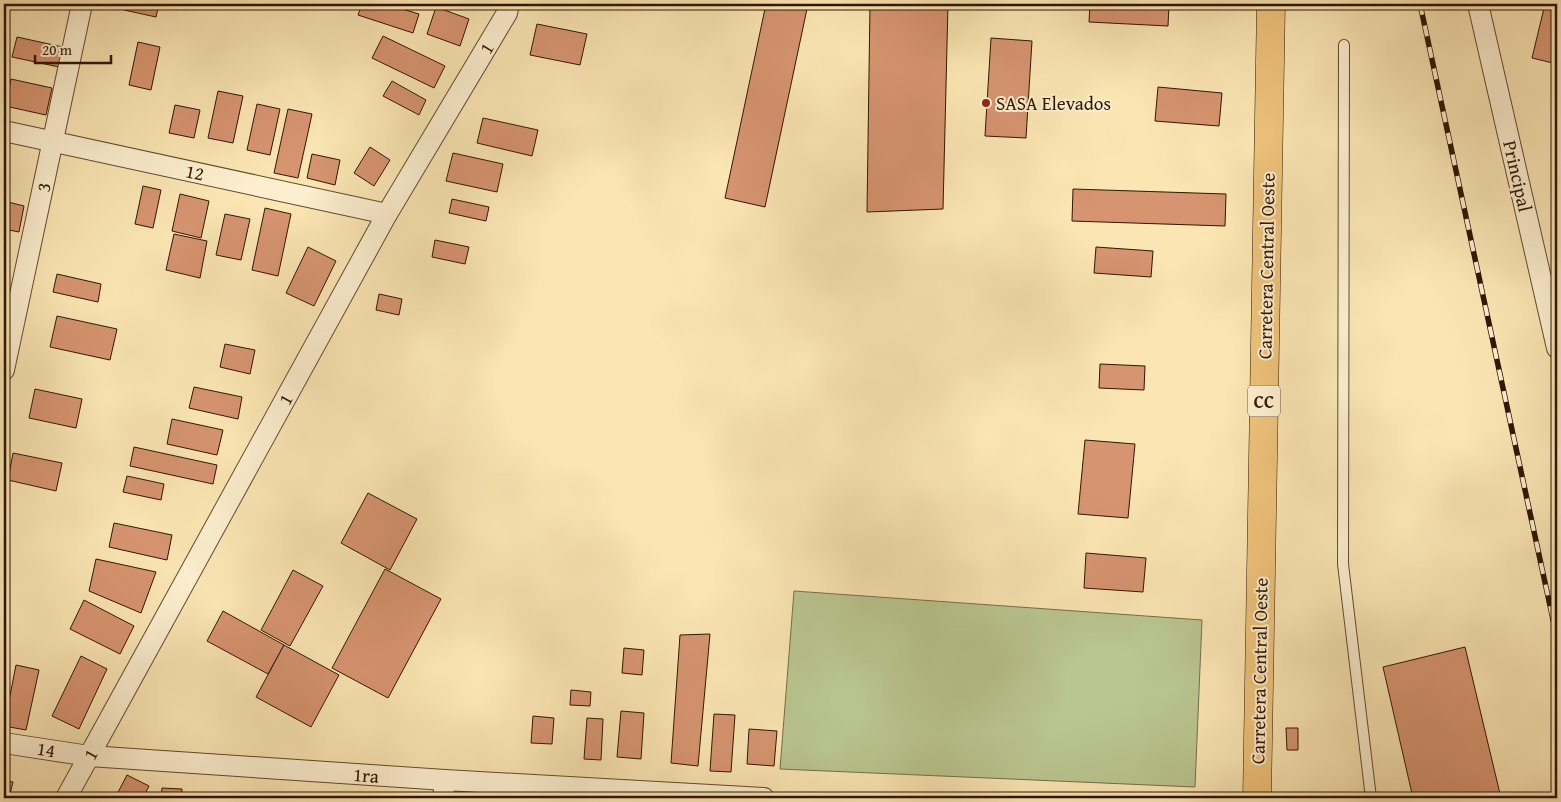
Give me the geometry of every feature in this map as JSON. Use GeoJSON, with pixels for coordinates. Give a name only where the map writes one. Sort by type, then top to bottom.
{"type":"FeatureCollection","features":[{"type":"Feature","properties":{"kind":"main road","name":"Carretera Central Oeste"},"geometry":{"type":"LineString","coordinates":[[1257,798],[1272,4]]}},
{"type":"Feature","properties":{"kind":"street","name":"3"},"geometry":{"type":"LineString","coordinates":[[4,370],[82,4]]}},
{"type":"Feature","properties":{"kind":"street","name":"1"},"geometry":{"type":"LineString","coordinates":[[66,798],[387,214],[506,13],[508,4]]}},
{"type":"Feature","properties":{"kind":"street","name":"Principal"},"geometry":{"type":"LineString","coordinates":[[1478,4],[1557,348]]}},
{"type":"Feature","properties":{"kind":"street","name":"12"},"geometry":{"type":"LineString","coordinates":[[4,131],[387,214]]}},
{"type":"Feature","properties":{"kind":"street","name":"14"},"geometry":{"type":"LineString","coordinates":[[4,743],[89,756]]}},
{"type":"Feature","properties":{"kind":"street","name":"1ra"},"geometry":{"type":"LineString","coordinates":[[89,756],[444,789],[764,798]]}},
{"type":"Feature","properties":{"kind":"lane"},"geometry":{"type":"LineString","coordinates":[[1344,45],[1343,564],[1371,798]]}},
{"type":"Feature","properties":{"kind":"green space"},"geometry":{"type":"Polygon","coordinates":[[[794,591],[1202,620],[1195,787],[780,769],[794,591]]]}},
{"type":"Feature","properties":{"kind":"building"},"geometry":{"type":"Polygon","coordinates":[[[125,4],[159,4],[156,17],[124,10],[125,4]]]}},
{"type":"Feature","properties":{"kind":"building"},"geometry":{"type":"Polygon","coordinates":[[[362,4],[386,4],[419,14],[413,33],[358,15],[362,4]]]}},
{"type":"Feature","properties":{"kind":"building"},"geometry":{"type":"Polygon","coordinates":[[[766,4],[808,4],[765,207],[725,198],[766,4]]]}},
{"type":"Feature","properties":{"kind":"building"},"geometry":{"type":"Polygon","coordinates":[[[870,4],[948,4],[943,209],[867,212],[870,4]]]}},
{"type":"Feature","properties":{"kind":"building"},"geometry":{"type":"Polygon","coordinates":[[[1090,4],[1169,4],[1168,26],[1089,22],[1090,4]]]}},
{"type":"Feature","properties":{"kind":"building"},"geometry":{"type":"Polygon","coordinates":[[[1545,4],[1557,4],[1557,64],[1532,58],[1545,4]]]}},
{"type":"Feature","properties":{"kind":"building"},"geometry":{"type":"Polygon","coordinates":[[[436,7],[469,19],[460,46],[427,34],[436,7]]]}},
{"type":"Feature","properties":{"kind":"building"},"geometry":{"type":"Polygon","coordinates":[[[537,24],[587,34],[580,65],[530,55],[537,24]]]}},
{"type":"Feature","properties":{"kind":"building"},"geometry":{"type":"Polygon","coordinates":[[[383,36],[445,66],[434,88],[372,58],[383,36]]]}},
{"type":"Feature","properties":{"kind":"building"},"geometry":{"type":"Polygon","coordinates":[[[17,37],[63,47],[59,67],[12,57],[17,37]]]}},
{"type":"Feature","properties":{"kind":"building"},"geometry":{"type":"Polygon","coordinates":[[[991,38],[1032,41],[1026,138],[985,136],[991,38]]]}},
{"type":"Feature","properties":{"kind":"building"},"geometry":{"type":"Polygon","coordinates":[[[138,42],[160,47],[151,90],[129,85],[138,42]]]}},
{"type":"Feature","properties":{"kind":"building"},"geometry":{"type":"Polygon","coordinates":[[[11,79],[52,88],[46,115],[5,106],[11,79]]]}},
{"type":"Feature","properties":{"kind":"building"},"geometry":{"type":"Polygon","coordinates":[[[392,81],[426,100],[419,115],[383,96],[392,81]]]}},
{"type":"Feature","properties":{"kind":"building"},"geometry":{"type":"Polygon","coordinates":[[[1158,87],[1222,93],[1219,126],[1155,121],[1158,87]]]}},
{"type":"Feature","properties":{"kind":"building"},"geometry":{"type":"Polygon","coordinates":[[[218,91],[243,96],[233,143],[208,138],[218,91]]]}},
{"type":"Feature","properties":{"kind":"building"},"geometry":{"type":"Polygon","coordinates":[[[257,104],[280,109],[270,155],[247,150],[257,104]]]}},
{"type":"Feature","properties":{"kind":"building"},"geometry":{"type":"Polygon","coordinates":[[[175,105],[200,110],[194,138],[169,133],[175,105]]]}},
{"type":"Feature","properties":{"kind":"building"},"geometry":{"type":"Polygon","coordinates":[[[288,109],[312,114],[298,178],[274,173],[288,109]]]}},
{"type":"Feature","properties":{"kind":"building"},"geometry":{"type":"Polygon","coordinates":[[[483,118],[538,130],[532,156],[477,143],[483,118]]]}},
{"type":"Feature","properties":{"kind":"building"},"geometry":{"type":"Polygon","coordinates":[[[370,147],[390,160],[374,186],[354,173],[370,147]]]}},
{"type":"Feature","properties":{"kind":"building"},"geometry":{"type":"Polygon","coordinates":[[[453,153],[503,164],[497,192],[446,181],[453,153]]]}},
{"type":"Feature","properties":{"kind":"building"},"geometry":{"type":"Polygon","coordinates":[[[312,154],[340,160],[335,185],[307,178],[312,154]]]}},
{"type":"Feature","properties":{"kind":"building"},"geometry":{"type":"Polygon","coordinates":[[[143,186],[161,190],[153,228],[135,224],[143,186]]]}},
{"type":"Feature","properties":{"kind":"building"},"geometry":{"type":"Polygon","coordinates":[[[1073,189],[1226,194],[1225,226],[1072,221],[1073,189]]]}},
{"type":"Feature","properties":{"kind":"building"},"geometry":{"type":"Polygon","coordinates":[[[180,194],[209,201],[201,238],[172,231],[180,194]]]}},
{"type":"Feature","properties":{"kind":"building"},"geometry":{"type":"Polygon","coordinates":[[[452,199],[489,207],[486,221],[449,213],[452,199]]]}},
{"type":"Feature","properties":{"kind":"building"},"geometry":{"type":"Polygon","coordinates":[[[4,201],[24,206],[19,232],[4,229],[4,201]]]}},
{"type":"Feature","properties":{"kind":"building"},"geometry":{"type":"Polygon","coordinates":[[[265,208],[291,214],[278,276],[252,270],[265,208]]]}},
{"type":"Feature","properties":{"kind":"building"},"geometry":{"type":"Polygon","coordinates":[[[225,214],[250,219],[241,260],[216,255],[225,214]]]}},
{"type":"Feature","properties":{"kind":"building"},"geometry":{"type":"Polygon","coordinates":[[[174,234],[207,241],[200,278],[166,270],[174,234]]]}},
{"type":"Feature","properties":{"kind":"building"},"geometry":{"type":"Polygon","coordinates":[[[435,240],[469,247],[465,264],[432,257],[435,240]]]}},
{"type":"Feature","properties":{"kind":"building"},"geometry":{"type":"Polygon","coordinates":[[[308,247],[336,261],[314,306],[286,293],[308,247]]]}},
{"type":"Feature","properties":{"kind":"building"},"geometry":{"type":"Polygon","coordinates":[[[1096,247],[1153,251],[1151,277],[1094,273],[1096,247]]]}},
{"type":"Feature","properties":{"kind":"building"},"geometry":{"type":"Polygon","coordinates":[[[57,274],[101,284],[98,302],[53,292],[57,274]]]}},
{"type":"Feature","properties":{"kind":"building"},"geometry":{"type":"Polygon","coordinates":[[[379,294],[402,299],[399,315],[376,310],[379,294]]]}},
{"type":"Feature","properties":{"kind":"building"},"geometry":{"type":"Polygon","coordinates":[[[57,316],[117,329],[110,360],[50,347],[57,316]]]}},
{"type":"Feature","properties":{"kind":"building"},"geometry":{"type":"Polygon","coordinates":[[[225,344],[255,350],[250,374],[220,367],[225,344]]]}},
{"type":"Feature","properties":{"kind":"building"},"geometry":{"type":"Polygon","coordinates":[[[1100,364],[1145,366],[1144,390],[1099,388],[1100,364]]]}},
{"type":"Feature","properties":{"kind":"building"},"geometry":{"type":"Polygon","coordinates":[[[194,387],[242,397],[238,419],[189,408],[194,387]]]}},
{"type":"Feature","properties":{"kind":"building"},"geometry":{"type":"Polygon","coordinates":[[[35,389],[82,399],[76,428],[29,418],[35,389]]]}},
{"type":"Feature","properties":{"kind":"building"},"geometry":{"type":"Polygon","coordinates":[[[172,419],[223,430],[217,455],[167,444],[172,419]]]}},
{"type":"Feature","properties":{"kind":"building"},"geometry":{"type":"Polygon","coordinates":[[[1085,440],[1135,444],[1128,518],[1078,514],[1085,440]]]}},
{"type":"Feature","properties":{"kind":"building"},"geometry":{"type":"Polygon","coordinates":[[[134,447],[217,465],[213,484],[130,466],[134,447]]]}},
{"type":"Feature","properties":{"kind":"building"},"geometry":{"type":"Polygon","coordinates":[[[13,453],[62,463],[56,491],[8,480],[13,453]]]}},
{"type":"Feature","properties":{"kind":"building"},"geometry":{"type":"Polygon","coordinates":[[[127,476],[164,484],[161,500],[123,492],[127,476]]]}},
{"type":"Feature","properties":{"kind":"building"},"geometry":{"type":"Polygon","coordinates":[[[368,493],[417,519],[390,570],[341,543],[368,493]]]}},
{"type":"Feature","properties":{"kind":"building"},"geometry":{"type":"Polygon","coordinates":[[[114,523],[172,535],[167,560],[109,547],[114,523]]]}},
{"type":"Feature","properties":{"kind":"building"},"geometry":{"type":"Polygon","coordinates":[[[1086,553],[1146,558],[1143,592],[1084,588],[1086,553]]]}},
{"type":"Feature","properties":{"kind":"building"},"geometry":{"type":"Polygon","coordinates":[[[96,559],[156,572],[141,613],[89,591],[96,559]]]}},
{"type":"Feature","properties":{"kind":"building"},"geometry":{"type":"Polygon","coordinates":[[[385,569],[441,599],[388,698],[332,668],[385,569]]]}},
{"type":"Feature","properties":{"kind":"building"},"geometry":{"type":"Polygon","coordinates":[[[293,570],[323,586],[290,646],[261,630],[293,570]]]}},
{"type":"Feature","properties":{"kind":"building"},"geometry":{"type":"Polygon","coordinates":[[[84,600],[134,626],[120,654],[70,629],[84,600]]]}},
{"type":"Feature","properties":{"kind":"building"},"geometry":{"type":"Polygon","coordinates":[[[223,611],[284,645],[268,674],[207,641],[223,611]]]}},
{"type":"Feature","properties":{"kind":"building"},"geometry":{"type":"Polygon","coordinates":[[[710,634],[698,766],[671,763],[680,635],[710,634]]]}},
{"type":"Feature","properties":{"kind":"building"},"geometry":{"type":"Polygon","coordinates":[[[284,645],[339,675],[311,727],[256,697],[284,645]]]}},
{"type":"Feature","properties":{"kind":"building"},"geometry":{"type":"Polygon","coordinates":[[[1465,647],[1501,798],[1413,798],[1383,667],[1465,647]]]}},
{"type":"Feature","properties":{"kind":"building"},"geometry":{"type":"Polygon","coordinates":[[[624,648],[644,650],[642,675],[622,673],[624,648]]]}},
{"type":"Feature","properties":{"kind":"building"},"geometry":{"type":"Polygon","coordinates":[[[81,656],[107,669],[79,729],[52,716],[81,656]]]}},
{"type":"Feature","properties":{"kind":"building"},"geometry":{"type":"Polygon","coordinates":[[[16,665],[39,670],[26,730],[4,726],[16,665]]]}},
{"type":"Feature","properties":{"kind":"building"},"geometry":{"type":"Polygon","coordinates":[[[571,690],[591,692],[590,706],[570,705],[571,690]]]}},
{"type":"Feature","properties":{"kind":"building"},"geometry":{"type":"Polygon","coordinates":[[[621,711],[644,713],[641,759],[617,757],[621,711]]]}},
{"type":"Feature","properties":{"kind":"building"},"geometry":{"type":"Polygon","coordinates":[[[714,714],[735,715],[731,772],[710,771],[714,714]]]}},
{"type":"Feature","properties":{"kind":"building"},"geometry":{"type":"Polygon","coordinates":[[[533,716],[554,718],[552,744],[531,743],[533,716]]]}},
{"type":"Feature","properties":{"kind":"building"},"geometry":{"type":"Polygon","coordinates":[[[587,718],[603,719],[601,760],[584,759],[587,718]]]}},
{"type":"Feature","properties":{"kind":"building"},"geometry":{"type":"Polygon","coordinates":[[[1286,728],[1298,728],[1298,750],[1287,750],[1286,728]]]}},
{"type":"Feature","properties":{"kind":"building"},"geometry":{"type":"Polygon","coordinates":[[[749,729],[777,731],[774,766],[747,764],[749,729]]]}},
{"type":"Feature","properties":{"kind":"building"},"geometry":{"type":"Polygon","coordinates":[[[127,775],[149,786],[143,798],[115,798],[127,775]]]}},
{"type":"Feature","properties":{"kind":"building"},"geometry":{"type":"Polygon","coordinates":[[[4,780],[13,782],[9,798],[4,798],[4,780]]]}},
{"type":"Feature","properties":{"kind":"building"},"geometry":{"type":"Polygon","coordinates":[[[162,788],[182,789],[182,798],[161,798],[162,788]]]}},
{"type":"Feature","properties":{"kind":"building"},"geometry":{"type":"Polygon","coordinates":[[[221,795],[244,796],[244,798],[221,798],[221,795]]]}},
{"type":"Feature","properties":{"kind":"railway"},"geometry":{"type":"LineString","coordinates":[[1420,4],[1557,638]]}},
{"type":"Feature","properties":{"kind":"place","name":"SASA Elevados"},"geometry":{"type":"Point","coordinates":[986,103]}}]}
